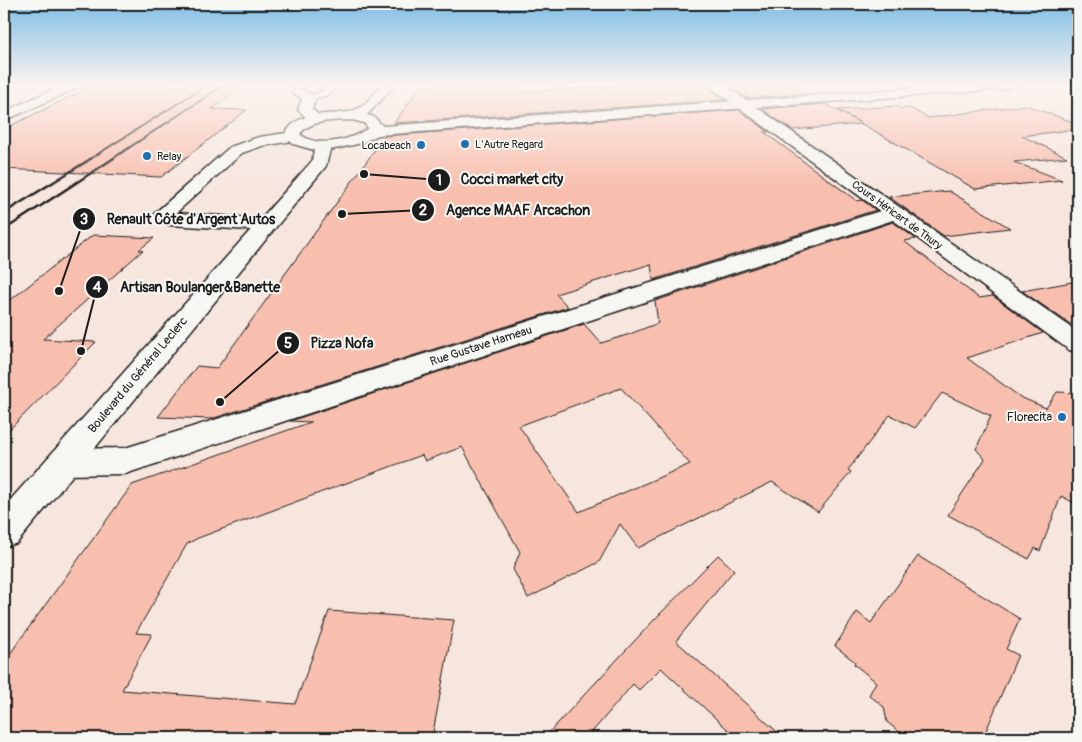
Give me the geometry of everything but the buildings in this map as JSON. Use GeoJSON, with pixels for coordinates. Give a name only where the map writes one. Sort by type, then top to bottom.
{"type":"FeatureCollection","features":[{"type":"Feature","properties":{"kind":"street"},"geometry":{"type":"LineString","coordinates":[[293,137],[293,131],[298,126],[314,120]]}},
{"type":"Feature","properties":{"kind":"street"},"geometry":{"type":"LineString","coordinates":[[367,120],[376,127],[374,131]]}},
{"type":"Feature","properties":{"kind":"street"},"geometry":{"type":"LineString","coordinates":[[265,225],[170,219],[164,213],[236,150],[259,142],[293,137],[302,143],[323,146],[360,140],[374,131],[518,120]]}},
{"type":"Feature","properties":{"kind":"street","name":"Cours Héricart de Thury"},"geometry":{"type":"LineString","coordinates":[[766,120],[1078,344]]}},
{"type":"Feature","properties":{"kind":"street","name":"Boulevard du Général Leclerc"},"geometry":{"type":"LineString","coordinates":[[4,532],[320,162],[323,146]]}},
{"type":"Feature","properties":{"kind":"street","name":"Rue Gustave Hameau"},"geometry":{"type":"LineString","coordinates":[[64,462],[125,461],[874,219],[896,214]]}},
{"type":"Feature","properties":{"kind":"railway"},"geometry":{"type":"LineString","coordinates":[[90,159],[152,120]]}},
{"type":"Feature","properties":{"kind":"railway"},"geometry":{"type":"LineString","coordinates":[[112,159],[172,120]]}},
{"type":"Feature","properties":{"kind":"railway"},"geometry":{"type":"LineString","coordinates":[[4,213],[92,158]]}},
{"type":"Feature","properties":{"kind":"railway"},"geometry":{"type":"LineString","coordinates":[[4,230],[114,158]]}},
{"type":"Feature","properties":{"kind":"place","name":"L'Autre Regard"},"geometry":{"type":"Point","coordinates":[465,144]}},
{"type":"Feature","properties":{"kind":"place","name":"Locabeach"},"geometry":{"type":"Point","coordinates":[421,145]}},
{"type":"Feature","properties":{"kind":"place","name":"Relay"},"geometry":{"type":"Point","coordinates":[147,156]}},
{"type":"Feature","properties":{"kind":"place","name":"Cocci market city"},"geometry":{"type":"Point","coordinates":[364,174]}},
{"type":"Feature","properties":{"kind":"place","name":"Agence MAAF Arcachon"},"geometry":{"type":"Point","coordinates":[342,214]}},
{"type":"Feature","properties":{"kind":"place","name":"Renault Côte d'Argent Autos"},"geometry":{"type":"Point","coordinates":[59,291]}},
{"type":"Feature","properties":{"kind":"place","name":"Artisan Boulanger&Banette"},"geometry":{"type":"Point","coordinates":[81,351]}},
{"type":"Feature","properties":{"kind":"place","name":"Pizza Nofa"},"geometry":{"type":"Point","coordinates":[220,402]}},
{"type":"Feature","properties":{"kind":"place","name":"Florecita"},"geometry":{"type":"Point","coordinates":[1062,417]}}]}
